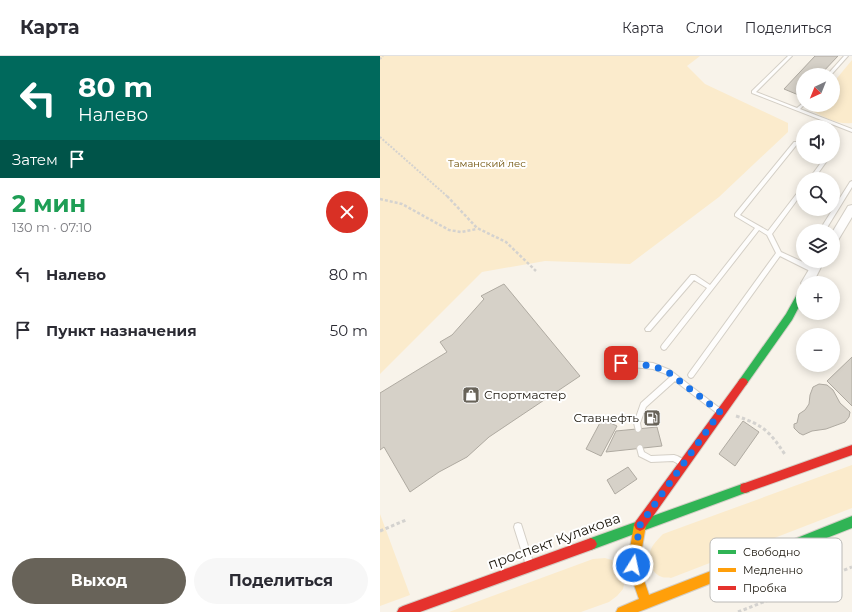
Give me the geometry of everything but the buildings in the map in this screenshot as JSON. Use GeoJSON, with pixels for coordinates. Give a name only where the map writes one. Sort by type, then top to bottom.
{"type":"FeatureCollection","features":[{"type":"Feature","properties":{"kind":"main road"},"geometry":{"type":"LineString","coordinates":[[646,603],[633,565],[640,525],[789,317],[796,304]]}},
{"type":"Feature","properties":{"kind":"main road","name":"проспект Кулакова"},"geometry":{"type":"LineString","coordinates":[[403,612],[640,525],[852,450]]}},
{"type":"Feature","properties":{"kind":"main road"},"geometry":{"type":"LineString","coordinates":[[811,538],[852,522]]}},
{"type":"Feature","properties":{"kind":"main road"},"geometry":{"type":"LineString","coordinates":[[622,612],[710,578]]}},
{"type":"Feature","properties":{"kind":"street"},"geometry":{"type":"LineString","coordinates":[[840,228],[852,209]]}},
{"type":"Feature","properties":{"kind":"lane"},"geometry":{"type":"LineString","coordinates":[[790,56],[753,92],[796,110]]}},
{"type":"Feature","properties":{"kind":"lane"},"geometry":{"type":"LineString","coordinates":[[835,68],[846,56]]}},
{"type":"Feature","properties":{"kind":"lane"},"geometry":{"type":"LineString","coordinates":[[802,112],[852,131]]}},
{"type":"Feature","properties":{"kind":"lane"},"geometry":{"type":"LineString","coordinates":[[796,143],[737,215],[769,234],[779,253],[796,260]]}},
{"type":"Feature","properties":{"kind":"lane"},"geometry":{"type":"LineString","coordinates":[[816,172],[822,164]]}},
{"type":"Feature","properties":{"kind":"lane"},"geometry":{"type":"LineString","coordinates":[[826,224],[852,183]]}},
{"type":"Feature","properties":{"kind":"lane"},"geometry":{"type":"LineString","coordinates":[[769,234],[796,198]]}},
{"type":"Feature","properties":{"kind":"lane"},"geometry":{"type":"LineString","coordinates":[[664,348],[758,228]]}},
{"type":"Feature","properties":{"kind":"lane"},"geometry":{"type":"LineString","coordinates":[[690,375],[779,253]]}},
{"type":"Feature","properties":{"kind":"lane"},"geometry":{"type":"LineString","coordinates":[[648,329],[693,277],[711,288]]}},
{"type":"Feature","properties":{"kind":"lane"},"geometry":{"type":"LineString","coordinates":[[614,365],[621,363],[653,366],[668,372],[720,412]]}},
{"type":"Feature","properties":{"kind":"lane"},"geometry":{"type":"LineString","coordinates":[[638,429],[637,423],[643,405],[675,377]]}},
{"type":"Feature","properties":{"kind":"lane"},"geometry":{"type":"LineString","coordinates":[[640,448],[641,454],[651,459],[674,458],[684,464]]}},
{"type":"Feature","properties":{"kind":"lane"},"geometry":{"type":"LineString","coordinates":[[518,527],[530,565]]}},
{"type":"Feature","properties":{"kind":"path"},"geometry":{"type":"LineString","coordinates":[[380,59],[383,56]]}},
{"type":"Feature","properties":{"kind":"path"},"geometry":{"type":"LineString","coordinates":[[380,137],[448,197],[477,228],[506,242],[536,271]]}},
{"type":"Feature","properties":{"kind":"path"},"geometry":{"type":"LineString","coordinates":[[380,199],[390,200],[415,210],[446,230],[460,232],[477,228]]}},
{"type":"Feature","properties":{"kind":"path"},"geometry":{"type":"LineString","coordinates":[[720,412],[755,422],[773,436],[790,463]]}},
{"type":"Feature","properties":{"kind":"path"},"geometry":{"type":"LineString","coordinates":[[380,531],[406,520]]}},
{"type":"Feature","properties":{"kind":"path"},"geometry":{"type":"LineString","coordinates":[[842,571],[852,567]]}},
{"type":"Feature","properties":{"kind":"path"},"geometry":{"type":"LineString","coordinates":[[738,612],[763,602]]}},
{"type":"Feature","properties":{"kind":"green space","name":"Таманский лес"},"geometry":{"type":"Polygon","coordinates":[[[380,56],[700,56],[687,66],[705,84],[788,123],[788,132],[719,197],[630,264],[545,261],[482,272],[380,374],[380,56]]]}},
{"type":"Feature","properties":{"kind":"green space"},"geometry":{"type":"Polygon","coordinates":[[[852,60],[852,123],[840,123],[840,120],[831,120],[814,112],[840,112],[840,75],[852,60]]]}},
{"type":"Feature","properties":{"kind":"green space"},"geometry":{"type":"Polygon","coordinates":[[[852,465],[852,508],[774,538],[710,538],[710,563],[671,578],[657,575],[651,567],[649,558],[651,548],[663,534],[852,465]]]}},
{"type":"Feature","properties":{"kind":"green space"},"geometry":{"type":"Polygon","coordinates":[[[380,514],[410,595],[380,606],[380,514]]]}},
{"type":"Feature","properties":{"kind":"green space"},"geometry":{"type":"Polygon","coordinates":[[[605,558],[615,561],[622,569],[625,580],[623,589],[609,602],[581,612],[449,612],[593,559],[605,558]]]}},
{"type":"Feature","properties":{"kind":"traffic: fast"},"geometry":{"type":"LineString","coordinates":[[743,382],[789,317],[796,304]]}},
{"type":"Feature","properties":{"kind":"traffic: fast"},"geometry":{"type":"LineString","coordinates":[[591,544],[745,488]]}},
{"type":"Feature","properties":{"kind":"traffic: fast"},"geometry":{"type":"LineString","coordinates":[[811,538],[852,522]]}},
{"type":"Feature","properties":{"kind":"traffic: slow"},"geometry":{"type":"LineString","coordinates":[[640,525],[633,565],[646,603]]}},
{"type":"Feature","properties":{"kind":"traffic: slow"},"geometry":{"type":"LineString","coordinates":[[622,612],[710,578]]}},
{"type":"Feature","properties":{"kind":"traffic: jam"},"geometry":{"type":"LineString","coordinates":[[640,525],[743,382]]}},
{"type":"Feature","properties":{"kind":"traffic: jam"},"geometry":{"type":"LineString","coordinates":[[745,488],[852,450]]}},
{"type":"Feature","properties":{"kind":"traffic: jam"},"geometry":{"type":"LineString","coordinates":[[403,612],[591,544]]}},
{"type":"Feature","properties":{"kind":"place","name":"Спортмастер"},"geometry":{"type":"Point","coordinates":[471,395]}},
{"type":"Feature","properties":{"kind":"place","name":"Ставнефть"},"geometry":{"type":"Point","coordinates":[652,418]}},
{"type":"Feature","properties":{"kind":"route"},"geometry":{"type":"LineString","coordinates":[[621,363],[653,366],[668,372],[720,412],[640,525],[633,565]]}}]}
